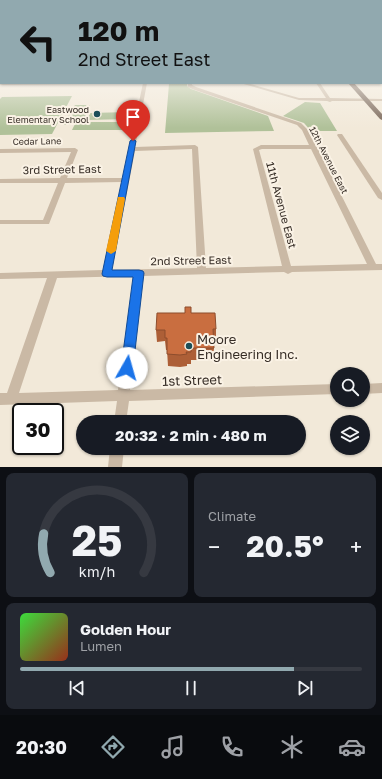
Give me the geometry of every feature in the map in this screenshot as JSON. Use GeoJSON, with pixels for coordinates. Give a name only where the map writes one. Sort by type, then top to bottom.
{"type":"FeatureCollection","features":[{"type":"Feature","properties":{"kind":"main road"},"geometry":{"type":"LineString","coordinates":[[353,85],[382,112]]}},
{"type":"Feature","properties":{"kind":"main road"},"geometry":{"type":"LineString","coordinates":[[357,85],[382,118]]}},
{"type":"Feature","properties":{"kind":"street"},"geometry":{"type":"LineString","coordinates":[[107,274],[145,85]]}},
{"type":"Feature","properties":{"kind":"street","name":"12th Avenue East"},"geometry":{"type":"LineString","coordinates":[[190,85],[194,88],[299,124],[304,129],[314,146],[378,267]]}},
{"type":"Feature","properties":{"kind":"street"},"geometry":{"type":"LineString","coordinates":[[249,85],[298,99],[382,100]]}},
{"type":"Feature","properties":{"kind":"street"},"geometry":{"type":"LineString","coordinates":[[319,85],[330,100]]}},
{"type":"Feature","properties":{"kind":"street"},"geometry":{"type":"LineString","coordinates":[[340,135],[382,198]]}},
{"type":"Feature","properties":{"kind":"street","name":"11th Avenue East"},"geometry":{"type":"LineString","coordinates":[[288,270],[256,149],[261,147],[314,146]]}},
{"type":"Feature","properties":{"kind":"street"},"geometry":{"type":"LineString","coordinates":[[131,149],[195,147],[202,272]]}},
{"type":"Feature","properties":{"kind":"street","name":"Cedar Lane"},"geometry":{"type":"LineString","coordinates":[[0,151],[75,150],[62,180]]}},
{"type":"Feature","properties":{"kind":"street"},"geometry":{"type":"LineString","coordinates":[[0,222],[46,222],[62,180]]}},
{"type":"Feature","properties":{"kind":"street","name":"3rd Street East"},"geometry":{"type":"LineString","coordinates":[[0,181],[125,180]]}},
{"type":"Feature","properties":{"kind":"street","name":"2nd Street East"},"geometry":{"type":"LineString","coordinates":[[0,276],[378,267]]}},
{"type":"Feature","properties":{"kind":"street"},"geometry":{"type":"LineString","coordinates":[[121,415],[139,273]]}},
{"type":"Feature","properties":{"kind":"street"},"geometry":{"type":"LineString","coordinates":[[6,399],[53,275]]}},
{"type":"Feature","properties":{"kind":"street"},"geometry":{"type":"LineString","coordinates":[[370,389],[382,388]]}},
{"type":"Feature","properties":{"kind":"street","name":"1st Street"},"geometry":{"type":"LineString","coordinates":[[6,399],[330,389]]}},
{"type":"Feature","properties":{"kind":"street"},"geometry":{"type":"LineString","coordinates":[[115,467],[116,455]]}},
{"type":"Feature","properties":{"kind":"green space"},"geometry":{"type":"Polygon","coordinates":[[[169,85],[187,85],[191,89],[268,116],[274,131],[165,133],[169,85]]]}},
{"type":"Feature","properties":{"kind":"green space"},"geometry":{"type":"Polygon","coordinates":[[[72,96],[52,134],[0,135],[0,99],[2,97],[72,96]]]}},
{"type":"Feature","properties":{"kind":"green space"},"geometry":{"type":"Polygon","coordinates":[[[305,102],[320,103],[337,131],[311,131],[304,123],[283,116],[305,102]]]}},
{"type":"Feature","properties":{"kind":"green space"},"geometry":{"type":"Polygon","coordinates":[[[75,105],[90,105],[85,118],[76,122],[74,125],[64,125],[71,111],[75,105]]]}},
{"type":"Feature","properties":{"kind":"green space"},"geometry":{"type":"Polygon","coordinates":[[[129,112],[128,119],[87,120],[90,113],[129,112]]]}},
{"type":"Feature","properties":{"kind":"green space"},"geometry":{"type":"Polygon","coordinates":[[[76,122],[127,122],[125,130],[72,130],[76,122]]]}},
{"type":"Feature","properties":{"kind":"building","name":"Moore Engineering Inc."},"geometry":{"type":"Polygon","coordinates":[[[185,307],[191,307],[191,313],[215,313],[216,329],[213,329],[214,348],[191,348],[191,352],[186,352],[187,354],[167,354],[167,338],[165,338],[165,330],[156,330],[157,313],[185,313],[185,307]]]}},
{"type":"Feature","properties":{"kind":"slow traffic"},"geometry":{"type":"LineString","coordinates":[[111,251],[121,199]]}},
{"type":"Feature","properties":{"kind":"place","name":"Eastwood Elementary School"},"geometry":{"type":"Point","coordinates":[97,114]}},
{"type":"Feature","properties":{"kind":"place","name":"Moore Engineering Inc."},"geometry":{"type":"Point","coordinates":[189,346]}},
{"type":"Feature","properties":{"kind":"route"},"geometry":{"type":"LineString","coordinates":[[127,368],[139,273],[107,274],[133,141]]}}]}
